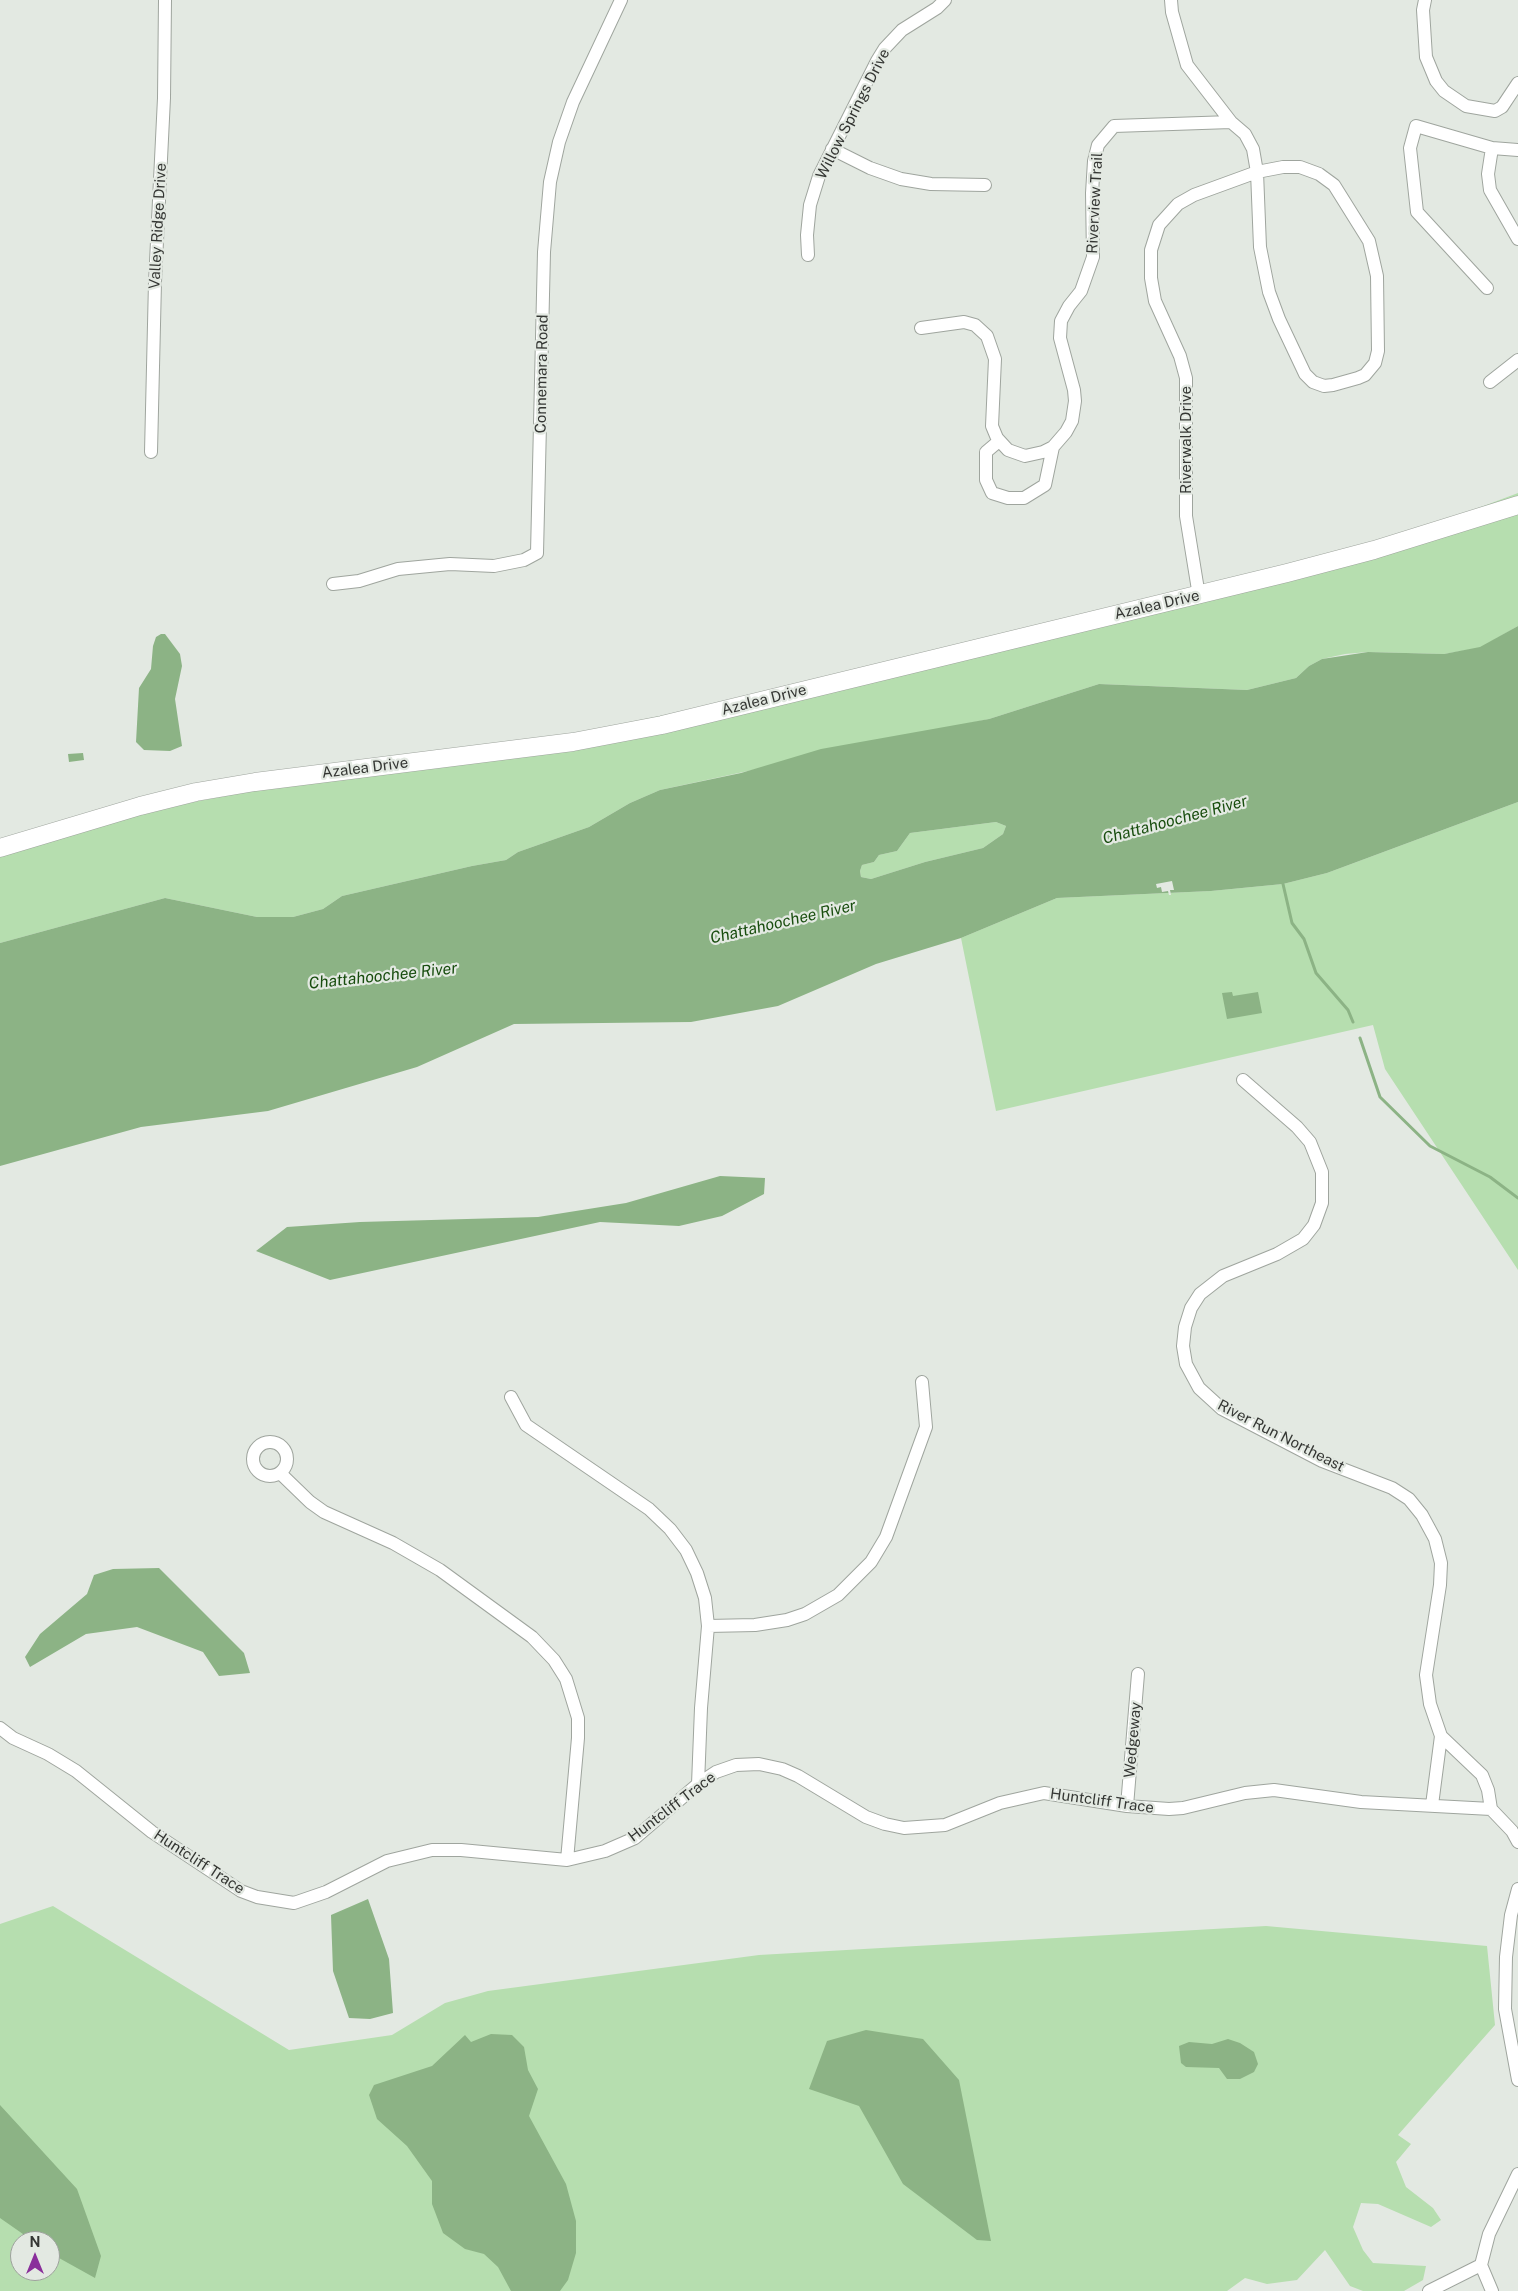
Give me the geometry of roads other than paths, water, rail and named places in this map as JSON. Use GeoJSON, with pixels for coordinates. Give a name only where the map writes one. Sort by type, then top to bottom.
{"type":"FeatureCollection","features":[{"type":"Feature","properties":{"kind":"street","name":"Valley Ridge Drive"},"geometry":{"type":"LineString","coordinates":[[151,452],[164,98],[165,0]]}},
{"type":"Feature","properties":{"kind":"street","name":"Connemara Road"},"geometry":{"type":"LineString","coordinates":[[333,584],[359,581],[398,569],[450,564],[494,566],[524,560],[537,553],[544,252],[550,182],[559,142],[573,102],[621,0]]}},
{"type":"Feature","properties":{"kind":"street","name":"Willow Springs Drive"},"geometry":{"type":"LineString","coordinates":[[808,255],[807,235],[810,205],[819,176],[885,48],[902,30],[937,8],[945,0]]}},
{"type":"Feature","properties":{"kind":"street"},"geometry":{"type":"LineString","coordinates":[[1171,0],[1172,12],[1187,65],[1231,122],[1245,134],[1253,148],[1257,172],[1260,247],[1263,269],[1279,319],[1306,374],[1313,382],[1324,386],[1365,375],[1375,364],[1378,351],[1377,276],[1374,255],[1363,229],[1334,186],[1319,174],[1300,167],[1284,167],[1257,172]]}},
{"type":"Feature","properties":{"kind":"street"},"geometry":{"type":"LineString","coordinates":[[1425,0],[1423,10],[1426,57],[1436,81],[1444,91],[1466,106],[1495,112],[1502,107],[1518,83]]}},
{"type":"Feature","properties":{"kind":"street","name":"Riverview Trail"},"geometry":{"type":"LineString","coordinates":[[999,441],[1008,450],[1025,456],[1043,452],[1053,446],[1066,432],[1072,421],[1075,402],[1074,390],[1060,338],[1061,322],[1069,306],[1081,290],[1093,257],[1092,193],[1094,161],[1098,145],[1114,126],[1231,122]]}},
{"type":"Feature","properties":{"kind":"street"},"geometry":{"type":"LineString","coordinates":[[1487,288],[1417,212],[1410,148],[1416,126],[1432,129],[1492,148],[1518,150]]}},
{"type":"Feature","properties":{"kind":"street"},"geometry":{"type":"LineString","coordinates":[[1492,148],[1488,174],[1490,190],[1518,239]]}},
{"type":"Feature","properties":{"kind":"street"},"geometry":{"type":"LineString","coordinates":[[832,149],[870,168],[901,179],[931,184],[985,186]]}},
{"type":"Feature","properties":{"kind":"street","name":"Riverwalk Drive"},"geometry":{"type":"LineString","coordinates":[[1199,596],[1186,516],[1186,378],[1180,356],[1155,301],[1151,278],[1151,250],[1159,225],[1178,204],[1194,195],[1257,172]]}},
{"type":"Feature","properties":{"kind":"street"},"geometry":{"type":"LineString","coordinates":[[921,328],[964,322],[976,325],[987,336],[996,359],[992,426],[999,441],[986,452],[986,480],[992,493],[1008,498],[1024,498],[1045,485],[1053,446]]}},
{"type":"Feature","properties":{"kind":"street"},"geometry":{"type":"LineString","coordinates":[[1490,382],[1518,360]]}},
{"type":"Feature","properties":{"kind":"street","name":"Azalea Drive"},"geometry":{"type":"LineString","coordinates":[[0,848],[140,806],[196,792],[256,782],[616,735],[1199,596],[1374,550],[1518,505]]}},
{"type":"Feature","properties":{"kind":"street","name":"River Run Northeast"},"geometry":{"type":"LineString","coordinates":[[1243,1080],[1298,1127],[1310,1142],[1322,1172],[1322,1203],[1314,1225],[1303,1239],[1277,1254],[1224,1276],[1200,1294],[1191,1308],[1185,1327],[1183,1346],[1186,1364],[1199,1388],[1222,1409],[1322,1460],[1392,1488],[1409,1499],[1422,1515],[1435,1539],[1441,1563],[1440,1585],[1426,1675],[1430,1704],[1441,1736],[1432,1805]]}},
{"type":"Feature","properties":{"kind":"street"},"geometry":{"type":"LineString","coordinates":[[708,1626],[755,1625],[787,1620],[805,1614],[838,1595],[871,1562],[886,1537],[926,1427],[922,1382]]}},
{"type":"Feature","properties":{"kind":"street"},"geometry":{"type":"LineString","coordinates":[[511,1397],[526,1425],[649,1509],[670,1529],[686,1550],[698,1573],[705,1598],[708,1626],[700,1718],[698,1784]]}},
{"type":"Feature","properties":{"kind":"street"},"geometry":{"type":"LineString","coordinates":[[280,1473],[310,1502],[324,1512],[393,1543],[440,1570],[532,1637],[554,1660],[566,1678],[578,1718],[578,1738],[567,1860]]}},
{"type":"Feature","properties":{"kind":"street","name":"Wedgeway"},"geometry":{"type":"LineString","coordinates":[[1127,1806],[1138,1674]]}},
{"type":"Feature","properties":{"kind":"street","name":"Huntcliff Trace"},"geometry":{"type":"LineString","coordinates":[[0,1728],[13,1738],[48,1754],[76,1771],[152,1832],[241,1891],[257,1898],[294,1902],[326,1892],[387,1861],[432,1850],[462,1850],[567,1860],[611,1849],[635,1838],[698,1784],[716,1772],[736,1765],[759,1764],[782,1769],[798,1776],[866,1817],[904,1828],[945,1825],[1000,1803],[1044,1792],[1150,1809],[1183,1808],[1245,1794],[1274,1790],[1361,1802],[1491,1809]]}},
{"type":"Feature","properties":{"kind":"street","name":"River Run Northeast"},"geometry":{"type":"LineString","coordinates":[[1441,1736],[1482,1775],[1488,1790],[1491,1809]]}},
{"type":"Feature","properties":{"kind":"street"},"geometry":{"type":"LineString","coordinates":[[1491,1809],[1512,1831],[1518,1842]]}},
{"type":"Feature","properties":{"kind":"street"},"geometry":{"type":"LineString","coordinates":[[1518,1889],[1511,1915],[1506,1957],[1505,2009],[1518,2080]]}},
{"type":"Feature","properties":{"kind":"street"},"geometry":{"type":"LineString","coordinates":[[1492,2291],[1481,2264],[1489,2234],[1518,2174]]}},
{"type":"Feature","properties":{"kind":"street"},"geometry":{"type":"LineString","coordinates":[[1429,2291],[1481,2264]]}},
{"type":"Feature","properties":{"kind":"water","name":"Chattahoochee River"},"geometry":{"type":"Polygon","coordinates":[[[1518,626],[1518,802],[1327,873],[1283,884],[1211,891],[1057,898],[961,938],[876,964],[778,1006],[691,1022],[514,1024],[417,1067],[268,1111],[141,1127],[0,1166],[0,943],[165,898],[257,917],[293,917],[323,909],[342,896],[506,860],[518,852],[589,827],[630,803],[660,790],[741,773],[821,749],[989,719],[1099,684],[1247,690],[1296,678],[1309,666],[1322,659],[1368,652],[1444,654],[1480,647],[1518,626]],[[996,822],[910,833],[897,851],[879,855],[874,862],[862,865],[861,877],[871,879],[925,862],[983,848],[1003,834],[1006,826],[996,822]]]}},
{"type":"Feature","properties":{"kind":"water"},"geometry":{"type":"Polygon","coordinates":[[[165,634],[180,654],[182,666],[175,699],[182,746],[170,751],[144,750],[136,742],[139,688],[151,669],[153,646],[156,637],[165,634]]]}},
{"type":"Feature","properties":{"kind":"water"},"geometry":{"type":"Polygon","coordinates":[[[83,753],[84,760],[69,762],[68,754],[83,753]]]}},
{"type":"Feature","properties":{"kind":"water"},"geometry":{"type":"Polygon","coordinates":[[[1232,992],[1233,996],[1258,992],[1262,1013],[1227,1019],[1222,993],[1232,992]]]}},
{"type":"Feature","properties":{"kind":"water"},"geometry":{"type":"Polygon","coordinates":[[[720,1176],[765,1178],[764,1194],[722,1216],[679,1226],[600,1222],[330,1280],[256,1251],[287,1227],[360,1222],[538,1217],[626,1203],[720,1176]]]}},
{"type":"Feature","properties":{"kind":"water"},"geometry":{"type":"Polygon","coordinates":[[[159,1568],[244,1653],[250,1673],[219,1676],[203,1652],[137,1627],[86,1634],[30,1667],[25,1657],[40,1634],[87,1594],[94,1575],[113,1569],[159,1568]]]}},
{"type":"Feature","properties":{"kind":"water"},"geometry":{"type":"Polygon","coordinates":[[[368,1899],[389,1959],[393,2013],[370,2019],[349,2018],[333,1971],[331,1915],[368,1899]]]}},
{"type":"Feature","properties":{"kind":"water"},"geometry":{"type":"Polygon","coordinates":[[[866,2030],[923,2039],[959,2080],[991,2241],[977,2240],[903,2184],[859,2106],[809,2089],[827,2041],[866,2030]]]}},
{"type":"Feature","properties":{"kind":"water"},"geometry":{"type":"Polygon","coordinates":[[[491,2034],[512,2035],[524,2047],[528,2070],[538,2089],[529,2116],[566,2184],[576,2221],[576,2253],[568,2280],[560,2291],[511,2291],[498,2267],[484,2254],[465,2249],[443,2233],[432,2204],[432,2181],[407,2146],[377,2119],[369,2095],[374,2085],[432,2066],[465,2035],[471,2042],[491,2034]]]}},
{"type":"Feature","properties":{"kind":"water"},"geometry":{"type":"Polygon","coordinates":[[[1228,2039],[1240,2043],[1254,2052],[1258,2064],[1254,2072],[1240,2079],[1227,2079],[1219,2068],[1186,2067],[1181,2063],[1179,2046],[1189,2042],[1212,2044],[1228,2039]]]}},
{"type":"Feature","properties":{"kind":"water"},"geometry":{"type":"Polygon","coordinates":[[[0,2105],[77,2189],[101,2256],[95,2278],[60,2259],[60,2231],[19,2231],[0,2218],[0,2105]]]}},
{"type":"Feature","properties":{"kind":"waterway"},"geometry":{"type":"LineString","coordinates":[[1283,884],[1292,923],[1304,939],[1316,973],[1348,1010],[1353,1022]]}},
{"type":"Feature","properties":{"kind":"waterway"},"geometry":{"type":"LineString","coordinates":[[1360,1038],[1380,1097],[1430,1146],[1490,1177],[1518,1198]]}}]}
